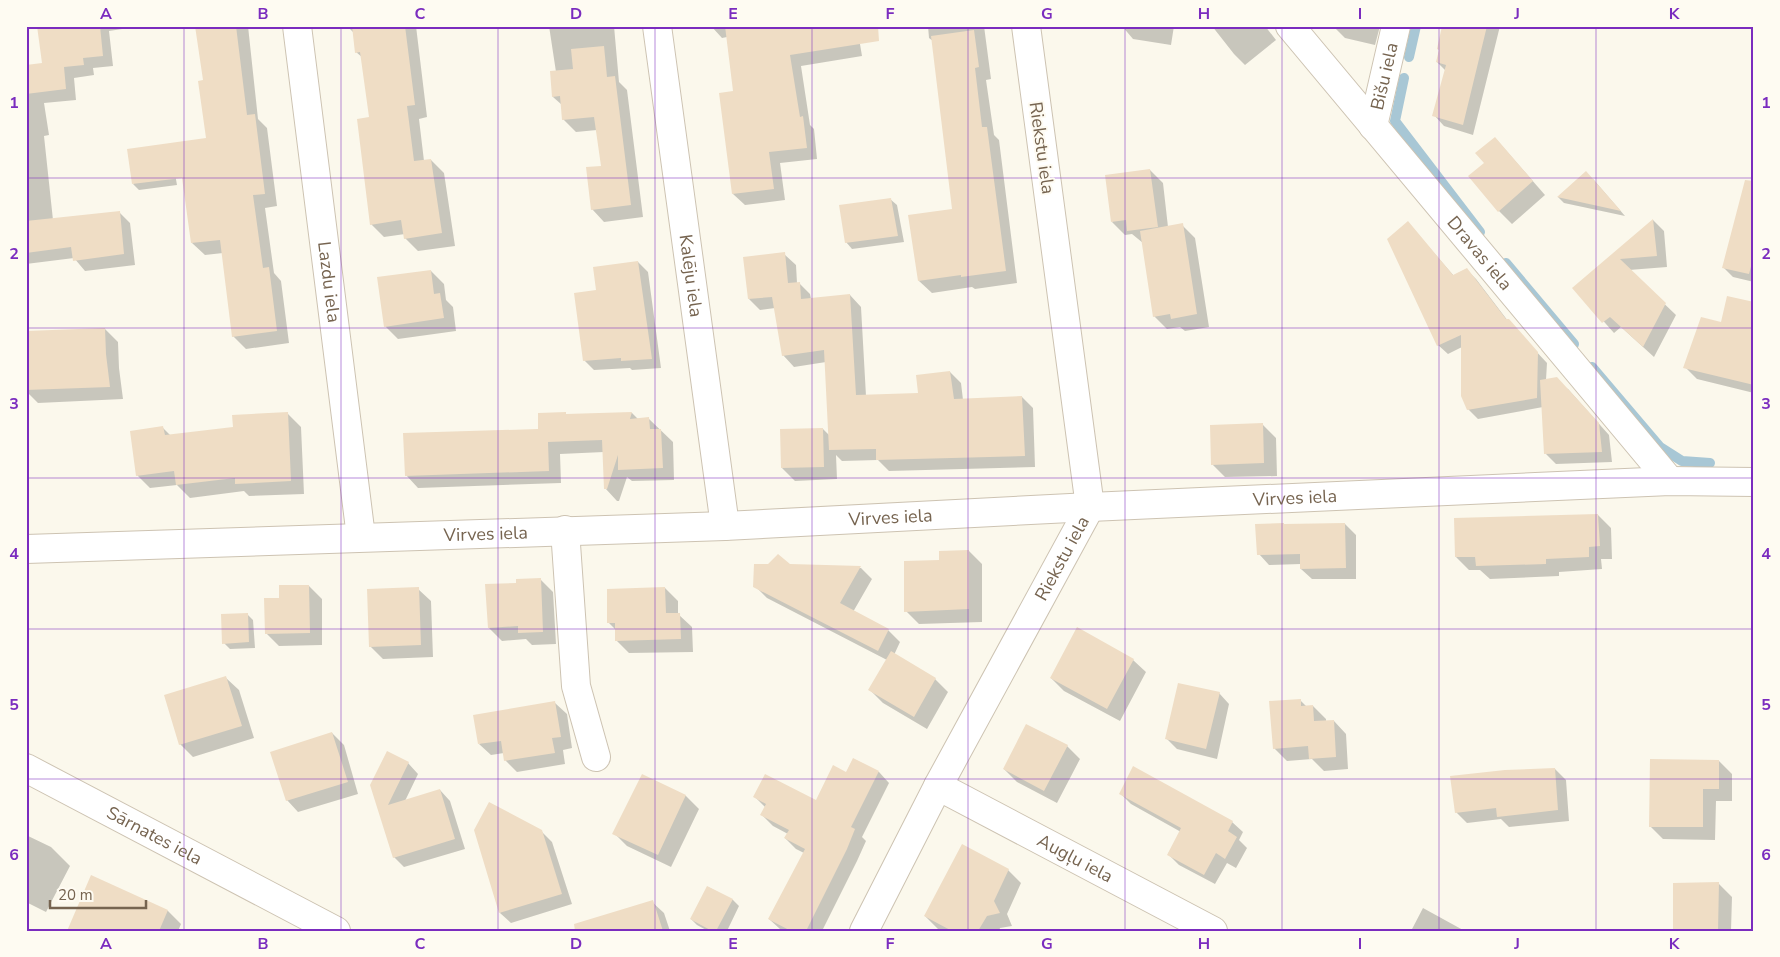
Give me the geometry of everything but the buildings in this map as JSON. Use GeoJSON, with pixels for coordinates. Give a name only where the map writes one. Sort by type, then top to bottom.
{"type":"FeatureCollection","features":[{"type":"Feature","properties":{"kind":"street","name":"Lazdu iela"},"geometry":{"type":"LineString","coordinates":[[297,26],[361,537]]}},
{"type":"Feature","properties":{"kind":"street","name":"Kalēju iela"},"geometry":{"type":"LineString","coordinates":[[657,26],[725,526]]}},
{"type":"Feature","properties":{"kind":"street","name":"Riekstu iela"},"geometry":{"type":"LineString","coordinates":[[864,931],[938,786],[1090,507],[1026,26]]}},
{"type":"Feature","properties":{"kind":"street","name":"Dravas iela"},"geometry":{"type":"LineString","coordinates":[[1290,26],[1670,481]]}},
{"type":"Feature","properties":{"kind":"street","name":"Bišu iela"},"geometry":{"type":"LineString","coordinates":[[1373,126],[1396,26]]}},
{"type":"Feature","properties":{"kind":"street","name":"Virves iela"},"geometry":{"type":"LineString","coordinates":[[26,550],[725,526],[1090,507],[1670,481],[1754,482]]}},
{"type":"Feature","properties":{"kind":"street"},"geometry":{"type":"LineString","coordinates":[[565,530],[576,686],[596,758]]}},
{"type":"Feature","properties":{"kind":"street","name":"Sārnates iela"},"geometry":{"type":"LineString","coordinates":[[26,768],[336,931]]}},
{"type":"Feature","properties":{"kind":"street","name":"Augļu iela"},"geometry":{"type":"LineString","coordinates":[[938,786],[1213,931]]}},
{"type":"Feature","properties":{"kind":"waterway"},"geometry":{"type":"LineString","coordinates":[[1409,57],[1416,26]]}},
{"type":"Feature","properties":{"kind":"waterway"},"geometry":{"type":"LineString","coordinates":[[1404,78],[1395,121],[1480,232]]}},
{"type":"Feature","properties":{"kind":"waterway"},"geometry":{"type":"LineString","coordinates":[[1506,263],[1574,344]]}},
{"type":"Feature","properties":{"kind":"waterway"},"geometry":{"type":"LineString","coordinates":[[1592,367],[1660,447],[1682,461],[1710,463]]}}]}
